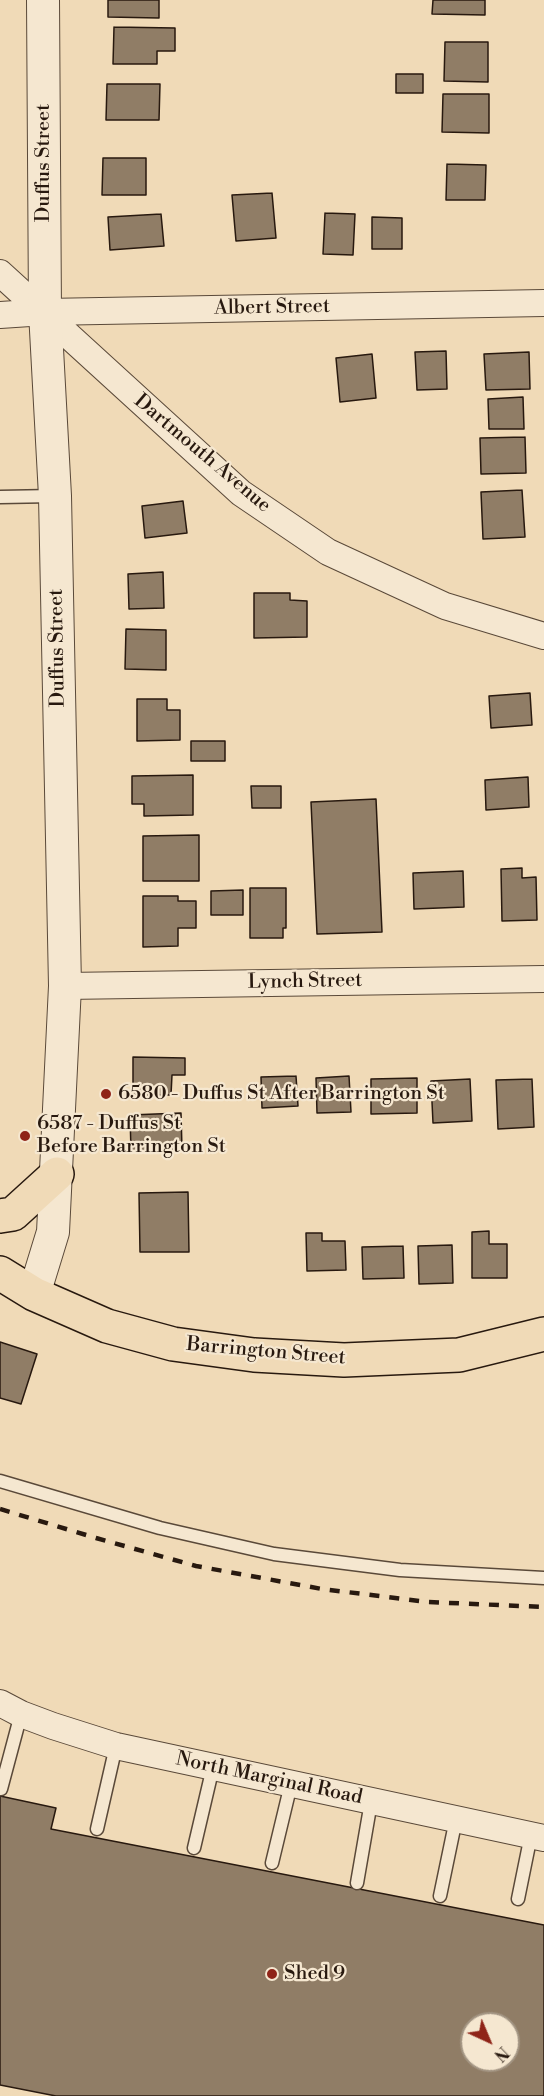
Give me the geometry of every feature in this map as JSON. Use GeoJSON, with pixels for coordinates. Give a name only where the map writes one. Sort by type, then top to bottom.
{"type":"FeatureCollection","features":[{"type":"Feature","properties":{"kind":"main road"},"geometry":{"type":"LineString","coordinates":[[0,1216],[13,1214],[57,1174]]}},
{"type":"Feature","properties":{"kind":"main road","name":"Barrington Street"},"geometry":{"type":"LineString","coordinates":[[0,1273],[34,1294],[107,1326],[173,1344],[254,1355],[344,1360],[459,1355],[544,1334]]}},
{"type":"Feature","properties":{"kind":"street","name":"Duffus Street"},"geometry":{"type":"LineString","coordinates":[[34,1294],[53,1232],[65,986],[55,496],[45,312],[43,0]]}},
{"type":"Feature","properties":{"kind":"street","name":"Dartmouth Avenue"},"geometry":{"type":"LineString","coordinates":[[0,273],[241,493],[328,552],[445,606],[544,636]]}},
{"type":"Feature","properties":{"kind":"street","name":"Dartmouth Avenue"},"geometry":{"type":"LineString","coordinates":[[0,299],[45,312]]}},
{"type":"Feature","properties":{"kind":"street","name":"Albert Street"},"geometry":{"type":"LineString","coordinates":[[0,315],[45,312],[544,303]]}},
{"type":"Feature","properties":{"kind":"street","name":"Lynch Street"},"geometry":{"type":"LineString","coordinates":[[65,986],[544,979]]}},
{"type":"Feature","properties":{"kind":"street","name":"North Marginal Road"},"geometry":{"type":"LineString","coordinates":[[10,1709],[116,1746],[538,1836]]}},
{"type":"Feature","properties":{"kind":"lane"},"geometry":{"type":"LineString","coordinates":[[0,497],[55,496]]}},
{"type":"Feature","properties":{"kind":"lane"},"geometry":{"type":"LineString","coordinates":[[0,1481],[160,1528],[274,1554],[400,1570],[544,1578]]}},
{"type":"Feature","properties":{"kind":"lane"},"geometry":{"type":"LineString","coordinates":[[1,1789],[10,1709]]}},
{"type":"Feature","properties":{"kind":"lane"},"geometry":{"type":"LineString","coordinates":[[97,1829],[116,1746]]}},
{"type":"Feature","properties":{"kind":"lane"},"geometry":{"type":"LineString","coordinates":[[194,1848],[213,1767]]}},
{"type":"Feature","properties":{"kind":"lane"},"geometry":{"type":"LineString","coordinates":[[272,1863],[291,1784]]}},
{"type":"Feature","properties":{"kind":"lane"},"geometry":{"type":"LineString","coordinates":[[357,1882],[371,1802]]}},
{"type":"Feature","properties":{"kind":"lane"},"geometry":{"type":"LineString","coordinates":[[440,1896],[456,1819]]}},
{"type":"Feature","properties":{"kind":"lane"},"geometry":{"type":"LineString","coordinates":[[518,1899],[538,1836]]}},
{"type":"Feature","properties":{"kind":"building"},"geometry":{"type":"Polygon","coordinates":[[[108,0],[159,0],[159,18],[108,17],[108,0]]]}},
{"type":"Feature","properties":{"kind":"building"},"geometry":{"type":"Polygon","coordinates":[[[433,0],[485,0],[485,15],[432,14],[433,0]]]}},
{"type":"Feature","properties":{"kind":"building"},"geometry":{"type":"Polygon","coordinates":[[[114,27],[175,28],[175,51],[157,51],[157,64],[113,64],[114,27]]]}},
{"type":"Feature","properties":{"kind":"building"},"geometry":{"type":"Polygon","coordinates":[[[445,42],[488,42],[488,82],[444,81],[445,42]]]}},
{"type":"Feature","properties":{"kind":"building"},"geometry":{"type":"Polygon","coordinates":[[[396,74],[423,74],[423,93],[396,93],[396,74]]]}},
{"type":"Feature","properties":{"kind":"building"},"geometry":{"type":"Polygon","coordinates":[[[107,84],[160,84],[159,120],[106,120],[107,84]]]}},
{"type":"Feature","properties":{"kind":"building"},"geometry":{"type":"Polygon","coordinates":[[[443,94],[489,94],[489,133],[442,132],[443,94]]]}},
{"type":"Feature","properties":{"kind":"building"},"geometry":{"type":"Polygon","coordinates":[[[103,158],[146,158],[146,195],[102,195],[103,158]]]}},
{"type":"Feature","properties":{"kind":"building"},"geometry":{"type":"Polygon","coordinates":[[[447,164],[486,165],[485,200],[446,200],[447,164]]]}},
{"type":"Feature","properties":{"kind":"building"},"geometry":{"type":"Polygon","coordinates":[[[272,193],[276,238],[236,241],[232,195],[272,193]]]}},
{"type":"Feature","properties":{"kind":"building"},"geometry":{"type":"Polygon","coordinates":[[[325,213],[355,214],[353,255],[323,254],[325,213]]]}},
{"type":"Feature","properties":{"kind":"building"},"geometry":{"type":"Polygon","coordinates":[[[161,214],[164,246],[110,250],[108,217],[161,214]]]}},
{"type":"Feature","properties":{"kind":"building"},"geometry":{"type":"Polygon","coordinates":[[[372,217],[402,218],[402,249],[372,249],[372,217]]]}},
{"type":"Feature","properties":{"kind":"building"},"geometry":{"type":"Polygon","coordinates":[[[446,351],[447,389],[417,390],[415,352],[446,351]]]}},
{"type":"Feature","properties":{"kind":"building"},"geometry":{"type":"Polygon","coordinates":[[[529,352],[530,389],[486,390],[484,354],[529,352]]]}},
{"type":"Feature","properties":{"kind":"building"},"geometry":{"type":"Polygon","coordinates":[[[372,354],[376,398],[340,402],[336,358],[372,354]]]}},
{"type":"Feature","properties":{"kind":"building"},"geometry":{"type":"Polygon","coordinates":[[[523,397],[524,429],[489,429],[488,399],[523,397]]]}},
{"type":"Feature","properties":{"kind":"building"},"geometry":{"type":"Polygon","coordinates":[[[525,437],[526,473],[481,474],[480,438],[525,437]]]}},
{"type":"Feature","properties":{"kind":"building"},"geometry":{"type":"Polygon","coordinates":[[[522,490],[525,537],[483,539],[481,492],[522,490]]]}},
{"type":"Feature","properties":{"kind":"building"},"geometry":{"type":"Polygon","coordinates":[[[183,501],[187,533],[145,538],[142,506],[183,501]]]}},
{"type":"Feature","properties":{"kind":"building"},"geometry":{"type":"Polygon","coordinates":[[[163,572],[164,608],[129,609],[128,574],[163,572]]]}},
{"type":"Feature","properties":{"kind":"building"},"geometry":{"type":"Polygon","coordinates":[[[254,593],[290,593],[290,600],[307,601],[307,637],[254,638],[254,593]]]}},
{"type":"Feature","properties":{"kind":"building"},"geometry":{"type":"Polygon","coordinates":[[[126,629],[166,630],[166,670],[125,669],[126,629]]]}},
{"type":"Feature","properties":{"kind":"building"},"geometry":{"type":"Polygon","coordinates":[[[530,693],[532,725],[491,728],[489,696],[530,693]]]}},
{"type":"Feature","properties":{"kind":"building"},"geometry":{"type":"Polygon","coordinates":[[[137,699],[167,699],[167,710],[180,710],[180,740],[137,741],[137,699]]]}},
{"type":"Feature","properties":{"kind":"building"},"geometry":{"type":"Polygon","coordinates":[[[191,741],[225,741],[225,761],[191,761],[191,741]]]}},
{"type":"Feature","properties":{"kind":"building"},"geometry":{"type":"Polygon","coordinates":[[[193,775],[193,815],[144,816],[144,804],[132,804],[132,776],[193,775]]]}},
{"type":"Feature","properties":{"kind":"building"},"geometry":{"type":"Polygon","coordinates":[[[528,777],[529,807],[486,810],[485,780],[528,777]]]}},
{"type":"Feature","properties":{"kind":"building"},"geometry":{"type":"Polygon","coordinates":[[[251,786],[281,786],[281,808],[252,808],[251,786]]]}},
{"type":"Feature","properties":{"kind":"building"},"geometry":{"type":"Polygon","coordinates":[[[376,799],[382,932],[317,934],[311,802],[376,799]]]}},
{"type":"Feature","properties":{"kind":"building"},"geometry":{"type":"Polygon","coordinates":[[[199,835],[199,881],[143,881],[143,836],[199,835]]]}},
{"type":"Feature","properties":{"kind":"building"},"geometry":{"type":"Polygon","coordinates":[[[522,868],[522,878],[536,877],[537,920],[502,921],[501,869],[522,868]]]}},
{"type":"Feature","properties":{"kind":"building"},"geometry":{"type":"Polygon","coordinates":[[[463,871],[464,907],[414,909],[413,873],[463,871]]]}},
{"type":"Feature","properties":{"kind":"building"},"geometry":{"type":"Polygon","coordinates":[[[250,888],[286,888],[286,928],[283,928],[283,938],[250,938],[250,888]]]}},
{"type":"Feature","properties":{"kind":"building"},"geometry":{"type":"Polygon","coordinates":[[[243,890],[243,915],[211,915],[211,891],[243,890]]]}},
{"type":"Feature","properties":{"kind":"building"},"geometry":{"type":"Polygon","coordinates":[[[143,896],[178,896],[178,901],[196,901],[196,928],[178,928],[178,946],[143,947],[143,896]]]}},
{"type":"Feature","properties":{"kind":"building"},"geometry":{"type":"Polygon","coordinates":[[[133,1057],[185,1058],[185,1075],[172,1075],[171,1095],[133,1095],[133,1057]]]}},
{"type":"Feature","properties":{"kind":"building"},"geometry":{"type":"Polygon","coordinates":[[[296,1076],[298,1106],[262,1108],[261,1077],[296,1076]]]}},
{"type":"Feature","properties":{"kind":"building"},"geometry":{"type":"Polygon","coordinates":[[[349,1076],[351,1112],[317,1113],[316,1078],[349,1076]]]}},
{"type":"Feature","properties":{"kind":"building"},"geometry":{"type":"Polygon","coordinates":[[[417,1078],[417,1113],[371,1114],[371,1079],[417,1078]]]}},
{"type":"Feature","properties":{"kind":"building"},"geometry":{"type":"Polygon","coordinates":[[[470,1079],[472,1121],[433,1123],[431,1081],[470,1079]]]}},
{"type":"Feature","properties":{"kind":"building"},"geometry":{"type":"Polygon","coordinates":[[[532,1079],[534,1127],[498,1129],[496,1080],[532,1079]]]}},
{"type":"Feature","properties":{"kind":"building"},"geometry":{"type":"Polygon","coordinates":[[[181,1113],[182,1149],[131,1151],[130,1115],[181,1113]]]}},
{"type":"Feature","properties":{"kind":"building"},"geometry":{"type":"Polygon","coordinates":[[[188,1192],[189,1252],[140,1252],[139,1193],[188,1192]]]}},
{"type":"Feature","properties":{"kind":"building"},"geometry":{"type":"Polygon","coordinates":[[[489,1231],[489,1244],[507,1244],[507,1278],[472,1278],[472,1232],[489,1231]]]}},
{"type":"Feature","properties":{"kind":"building"},"geometry":{"type":"Polygon","coordinates":[[[306,1233],[322,1233],[322,1241],[345,1241],[346,1270],[307,1271],[306,1233]]]}},
{"type":"Feature","properties":{"kind":"building"},"geometry":{"type":"Polygon","coordinates":[[[452,1245],[453,1283],[419,1284],[418,1246],[452,1245]]]}},
{"type":"Feature","properties":{"kind":"building"},"geometry":{"type":"Polygon","coordinates":[[[403,1246],[404,1278],[363,1279],[362,1247],[403,1246]]]}},
{"type":"Feature","properties":{"kind":"building"},"geometry":{"type":"Polygon","coordinates":[[[0,1342],[37,1354],[21,1404],[0,1398],[0,1342]]]}},
{"type":"Feature","properties":{"kind":"building","name":"Shed 9"},"geometry":{"type":"Polygon","coordinates":[[[0,1796],[56,1808],[51,1829],[544,1925],[544,2096],[56,2096],[0,2085],[0,1796]]]}},
{"type":"Feature","properties":{"kind":"railway"},"geometry":{"type":"LineString","coordinates":[[0,1509],[196,1566],[322,1589],[428,1602],[544,1607]]}},
{"type":"Feature","properties":{"kind":"place","name":"6580 - Duffus St After Barrington St"},"geometry":{"type":"Point","coordinates":[106,1094]}},
{"type":"Feature","properties":{"kind":"place","name":"6587 - Duffus St Before Barrington St"},"geometry":{"type":"Point","coordinates":[25,1136]}},
{"type":"Feature","properties":{"kind":"place","name":"Shed 9"},"geometry":{"type":"Point","coordinates":[272,1974]}}]}
